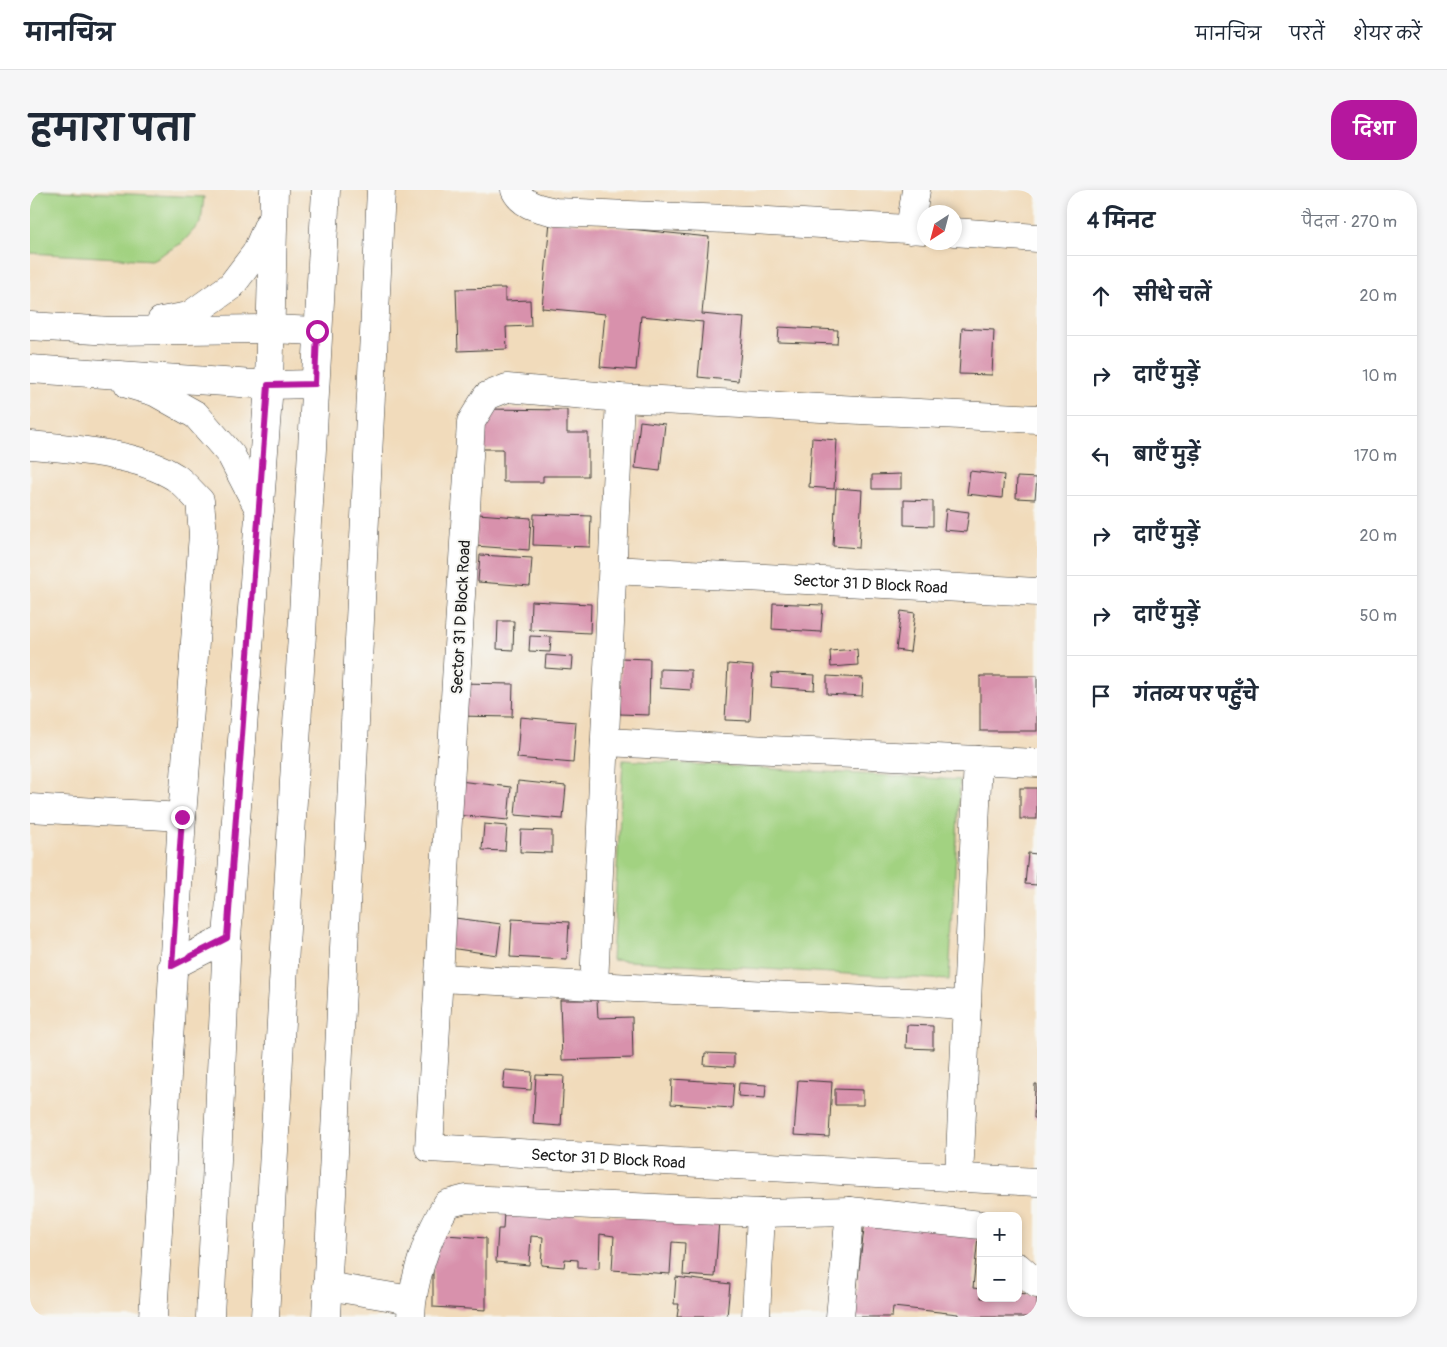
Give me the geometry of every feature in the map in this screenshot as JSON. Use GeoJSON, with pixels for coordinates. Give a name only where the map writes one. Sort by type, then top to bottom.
{"type":"FeatureCollection","features":[{"type":"Feature","properties":{"kind":"street"},"geometry":{"type":"LineString","coordinates":[[265,1317],[326,190]]}},
{"type":"Feature","properties":{"kind":"street"},"geometry":{"type":"LineString","coordinates":[[326,1317],[381,190]]}},
{"type":"Feature","properties":{"kind":"street"},"geometry":{"type":"LineString","coordinates":[[515,190],[519,197],[531,206],[555,212],[752,220],[917,230],[916,190]]}},
{"type":"Feature","properties":{"kind":"street"},"geometry":{"type":"LineString","coordinates":[[210,1317],[227,938],[260,511],[268,385],[274,201]]}},
{"type":"Feature","properties":{"kind":"street"},"geometry":{"type":"LineString","coordinates":[[110,331],[189,316],[232,286],[256,254],[274,201]]}},
{"type":"Feature","properties":{"kind":"street"},"geometry":{"type":"LineString","coordinates":[[962,233],[1037,238]]}},
{"type":"Feature","properties":{"kind":"street"},"geometry":{"type":"LineString","coordinates":[[30,326],[110,331],[270,329],[317,331]]}},
{"type":"Feature","properties":{"kind":"street"},"geometry":{"type":"LineString","coordinates":[[30,369],[268,385],[315,384]]}},
{"type":"Feature","properties":{"kind":"street"},"geometry":{"type":"LineString","coordinates":[[94,372],[155,392],[196,415],[230,455],[260,511]]}},
{"type":"Feature","properties":{"kind":"street","name":"Sector 31 D Block Road"},"geometry":{"type":"LineString","coordinates":[[1037,419],[620,398],[507,388],[487,396],[471,422],[429,1148],[1037,1182]]}},
{"type":"Feature","properties":{"kind":"street"},"geometry":{"type":"LineString","coordinates":[[594,986],[620,398]]}},
{"type":"Feature","properties":{"kind":"street"},"geometry":{"type":"LineString","coordinates":[[30,446],[64,448],[136,460],[175,477],[200,501],[203,534],[172,966],[153,1317]]}},
{"type":"Feature","properties":{"kind":"street","name":"Sector 31 D Block Road"},"geometry":{"type":"LineString","coordinates":[[613,570],[1037,592]]}},
{"type":"Feature","properties":{"kind":"street"},"geometry":{"type":"LineString","coordinates":[[605,742],[1037,763]]}},
{"type":"Feature","properties":{"kind":"street"},"geometry":{"type":"LineString","coordinates":[[959,1178],[978,760]]}},
{"type":"Feature","properties":{"kind":"street"},"geometry":{"type":"LineString","coordinates":[[30,808],[182,817]]}},
{"type":"Feature","properties":{"kind":"street"},"geometry":{"type":"LineString","coordinates":[[172,966],[227,938]]}},
{"type":"Feature","properties":{"kind":"street"},"geometry":{"type":"LineString","coordinates":[[440,978],[967,1004]]}},
{"type":"Feature","properties":{"kind":"street"},"geometry":{"type":"LineString","coordinates":[[327,1286],[411,1309],[435,1223],[447,1204],[466,1198],[761,1213],[850,1212],[977,1224]]}},
{"type":"Feature","properties":{"kind":"street"},"geometry":{"type":"LineString","coordinates":[[840,1317],[850,1212]]}},
{"type":"Feature","properties":{"kind":"street"},"geometry":{"type":"LineString","coordinates":[[756,1317],[761,1213]]}},
{"type":"Feature","properties":{"kind":"street"},"geometry":{"type":"LineString","coordinates":[[1022,1271],[1037,1284]]}},
{"type":"Feature","properties":{"kind":"green space"},"geometry":{"type":"Polygon","coordinates":[[[30,190],[204,197],[201,222],[182,243],[152,260],[30,253],[30,190]]]}},
{"type":"Feature","properties":{"kind":"green space"},"geometry":{"type":"Polygon","coordinates":[[[623,760],[960,780],[949,980],[612,960],[623,760]]]}},
{"type":"Feature","properties":{"kind":"building"},"geometry":{"type":"Polygon","coordinates":[[[550,221],[709,237],[702,314],[744,318],[738,381],[698,377],[703,322],[641,316],[636,370],[600,367],[605,314],[542,308],[550,221]]]}},
{"type":"Feature","properties":{"kind":"building"},"geometry":{"type":"Polygon","coordinates":[[[505,288],[505,301],[530,300],[531,326],[506,327],[507,349],[458,351],[456,289],[505,288]]]}},
{"type":"Feature","properties":{"kind":"building"},"geometry":{"type":"Polygon","coordinates":[[[779,327],[838,330],[837,344],[778,342],[779,327]]]}},
{"type":"Feature","properties":{"kind":"building"},"geometry":{"type":"Polygon","coordinates":[[[962,328],[994,330],[992,375],[959,374],[962,328]]]}},
{"type":"Feature","properties":{"kind":"building"},"geometry":{"type":"Polygon","coordinates":[[[483,409],[567,410],[567,433],[588,433],[588,476],[543,476],[543,482],[503,482],[503,449],[482,449],[483,409]]]}},
{"type":"Feature","properties":{"kind":"building"},"geometry":{"type":"Polygon","coordinates":[[[640,421],[665,424],[660,471],[635,468],[640,421]]]}},
{"type":"Feature","properties":{"kind":"building"},"geometry":{"type":"Polygon","coordinates":[[[812,438],[837,440],[834,489],[809,487],[812,438]]]}},
{"type":"Feature","properties":{"kind":"building"},"geometry":{"type":"Polygon","coordinates":[[[970,471],[1004,475],[1002,498],[967,494],[970,471]]]}},
{"type":"Feature","properties":{"kind":"building"},"geometry":{"type":"Polygon","coordinates":[[[901,474],[901,489],[872,489],[872,475],[901,474]]]}},
{"type":"Feature","properties":{"kind":"building"},"geometry":{"type":"Polygon","coordinates":[[[1017,477],[1037,478],[1035,499],[1016,498],[1017,477]]]}},
{"type":"Feature","properties":{"kind":"building"},"geometry":{"type":"Polygon","coordinates":[[[836,488],[862,490],[859,548],[833,546],[836,488]]]}},
{"type":"Feature","properties":{"kind":"building"},"geometry":{"type":"Polygon","coordinates":[[[904,500],[933,501],[933,526],[904,525],[904,500]]]}},
{"type":"Feature","properties":{"kind":"building"},"geometry":{"type":"Polygon","coordinates":[[[946,509],[969,512],[966,532],[944,530],[946,509]]]}},
{"type":"Feature","properties":{"kind":"building"},"geometry":{"type":"Polygon","coordinates":[[[478,514],[531,518],[529,550],[475,546],[478,514]]]}},
{"type":"Feature","properties":{"kind":"building"},"geometry":{"type":"Polygon","coordinates":[[[534,514],[591,516],[590,547],[533,545],[534,514]]]}},
{"type":"Feature","properties":{"kind":"building"},"geometry":{"type":"Polygon","coordinates":[[[480,555],[532,558],[530,586],[478,582],[480,555]]]}},
{"type":"Feature","properties":{"kind":"building"},"geometry":{"type":"Polygon","coordinates":[[[531,601],[591,604],[590,633],[530,630],[531,601]]]}},
{"type":"Feature","properties":{"kind":"building"},"geometry":{"type":"Polygon","coordinates":[[[773,603],[823,605],[821,632],[772,629],[773,603]]]}},
{"type":"Feature","properties":{"kind":"building"},"geometry":{"type":"Polygon","coordinates":[[[901,611],[915,613],[910,652],[896,650],[901,611]]]}},
{"type":"Feature","properties":{"kind":"building"},"geometry":{"type":"Polygon","coordinates":[[[498,621],[514,621],[513,650],[497,649],[498,621]]]}},
{"type":"Feature","properties":{"kind":"building"},"geometry":{"type":"Polygon","coordinates":[[[530,636],[551,637],[550,652],[529,651],[530,636]]]}},
{"type":"Feature","properties":{"kind":"building"},"geometry":{"type":"Polygon","coordinates":[[[857,649],[858,665],[831,667],[830,651],[857,649]]]}},
{"type":"Feature","properties":{"kind":"building"},"geometry":{"type":"Polygon","coordinates":[[[546,655],[573,657],[572,670],[545,668],[546,655]]]}},
{"type":"Feature","properties":{"kind":"building"},"geometry":{"type":"Polygon","coordinates":[[[621,658],[650,659],[649,715],[620,714],[621,658]]]}},
{"type":"Feature","properties":{"kind":"building"},"geometry":{"type":"Polygon","coordinates":[[[728,664],[753,666],[750,721],[725,720],[728,664]]]}},
{"type":"Feature","properties":{"kind":"building"},"geometry":{"type":"Polygon","coordinates":[[[660,669],[691,670],[691,690],[660,688],[660,669]]]}},
{"type":"Feature","properties":{"kind":"building"},"geometry":{"type":"Polygon","coordinates":[[[772,673],[815,675],[814,690],[771,687],[772,673]]]}},
{"type":"Feature","properties":{"kind":"building"},"geometry":{"type":"Polygon","coordinates":[[[827,676],[863,678],[862,696],[827,694],[827,676]]]}},
{"type":"Feature","properties":{"kind":"building"},"geometry":{"type":"Polygon","coordinates":[[[980,676],[1037,676],[1037,731],[980,731],[980,676]]]}},
{"type":"Feature","properties":{"kind":"building"},"geometry":{"type":"Polygon","coordinates":[[[459,683],[513,684],[512,717],[458,716],[459,683]]]}},
{"type":"Feature","properties":{"kind":"building"},"geometry":{"type":"Polygon","coordinates":[[[520,717],[576,722],[573,763],[517,758],[520,717]]]}},
{"type":"Feature","properties":{"kind":"building"},"geometry":{"type":"Polygon","coordinates":[[[459,781],[511,787],[508,820],[456,815],[459,781]]]}},
{"type":"Feature","properties":{"kind":"building"},"geometry":{"type":"Polygon","coordinates":[[[518,781],[566,786],[563,819],[515,815],[518,781]]]}},
{"type":"Feature","properties":{"kind":"building"},"geometry":{"type":"Polygon","coordinates":[[[1020,788],[1037,788],[1037,819],[1020,819],[1020,788]]]}},
{"type":"Feature","properties":{"kind":"building"},"geometry":{"type":"Polygon","coordinates":[[[484,824],[507,826],[505,851],[482,850],[484,824]]]}},
{"type":"Feature","properties":{"kind":"building"},"geometry":{"type":"Polygon","coordinates":[[[521,830],[552,831],[552,853],[520,852],[521,830]]]}},
{"type":"Feature","properties":{"kind":"building"},"geometry":{"type":"Polygon","coordinates":[[[1028,853],[1037,854],[1037,885],[1025,884],[1028,853]]]}},
{"type":"Feature","properties":{"kind":"building"},"geometry":{"type":"Polygon","coordinates":[[[455,918],[501,924],[497,955],[450,948],[455,918]]]}},
{"type":"Feature","properties":{"kind":"building"},"geometry":{"type":"Polygon","coordinates":[[[512,919],[569,922],[567,960],[510,957],[512,919]]]}},
{"type":"Feature","properties":{"kind":"building"},"geometry":{"type":"Polygon","coordinates":[[[560,1000],[597,1000],[598,1018],[632,1017],[633,1058],[562,1060],[560,1000]]]}},
{"type":"Feature","properties":{"kind":"building"},"geometry":{"type":"Polygon","coordinates":[[[907,1025],[933,1026],[933,1049],[906,1048],[907,1025]]]}},
{"type":"Feature","properties":{"kind":"building"},"geometry":{"type":"Polygon","coordinates":[[[705,1053],[734,1054],[734,1067],[704,1065],[705,1053]]]}},
{"type":"Feature","properties":{"kind":"building"},"geometry":{"type":"Polygon","coordinates":[[[505,1070],[532,1072],[531,1090],[503,1088],[505,1070]]]}},
{"type":"Feature","properties":{"kind":"building"},"geometry":{"type":"Polygon","coordinates":[[[536,1075],[564,1076],[561,1126],[533,1124],[536,1075]]]}},
{"type":"Feature","properties":{"kind":"building"},"geometry":{"type":"Polygon","coordinates":[[[672,1079],[734,1083],[732,1108],[671,1104],[672,1079]]]}},
{"type":"Feature","properties":{"kind":"building"},"geometry":{"type":"Polygon","coordinates":[[[798,1080],[832,1082],[829,1137],[794,1135],[798,1080]]]}},
{"type":"Feature","properties":{"kind":"building"},"geometry":{"type":"Polygon","coordinates":[[[739,1083],[766,1085],[765,1098],[738,1096],[739,1083]]]}},
{"type":"Feature","properties":{"kind":"building"},"geometry":{"type":"Polygon","coordinates":[[[1035,1084],[1037,1084],[1037,1118],[1034,1118],[1035,1084]]]}},
{"type":"Feature","properties":{"kind":"building"},"geometry":{"type":"Polygon","coordinates":[[[835,1089],[863,1090],[863,1105],[835,1105],[835,1089]]]}},
{"type":"Feature","properties":{"kind":"building"},"geometry":{"type":"Polygon","coordinates":[[[504,1212],[719,1220],[715,1277],[683,1275],[685,1243],[672,1242],[670,1274],[612,1270],[614,1236],[600,1234],[599,1269],[578,1268],[578,1260],[565,1259],[564,1267],[541,1265],[543,1237],[531,1236],[529,1265],[496,1262],[498,1229],[503,1229],[504,1212]]]}},
{"type":"Feature","properties":{"kind":"building"},"geometry":{"type":"Polygon","coordinates":[[[865,1221],[977,1226],[973,1288],[977,1288],[977,1302],[1022,1302],[1022,1293],[1037,1295],[1037,1317],[958,1317],[958,1314],[893,1307],[892,1317],[853,1317],[865,1221]]]}},
{"type":"Feature","properties":{"kind":"building"},"geometry":{"type":"Polygon","coordinates":[[[433,1234],[486,1238],[486,1310],[433,1307],[433,1234]]]}},
{"type":"Feature","properties":{"kind":"building"},"geometry":{"type":"Polygon","coordinates":[[[676,1277],[730,1284],[727,1317],[677,1317],[679,1304],[674,1304],[676,1277]]]}},
{"type":"Feature","properties":{"kind":"route"},"geometry":{"type":"LineString","coordinates":[[182,817],[172,966],[227,938],[268,385],[315,384],[317,331]]}}]}
